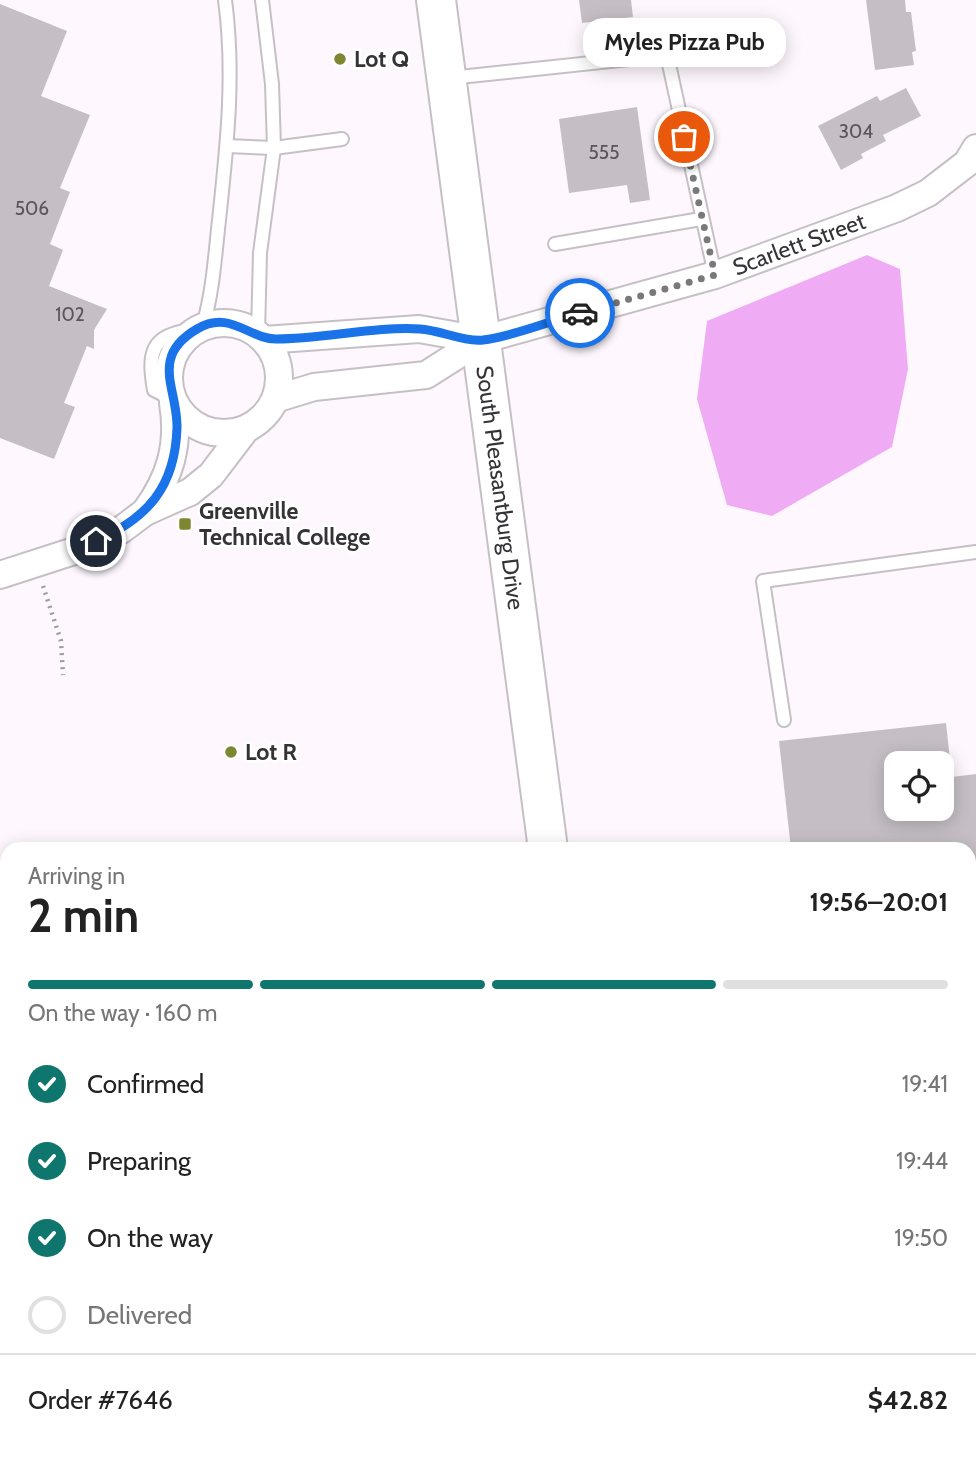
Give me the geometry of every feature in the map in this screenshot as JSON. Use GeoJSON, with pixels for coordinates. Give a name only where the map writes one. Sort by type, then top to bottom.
{"type":"FeatureCollection","features":[{"type":"Feature","properties":{"kind":"main road","name":"South Pleasantburg Drive"},"geometry":{"type":"LineString","coordinates":[[436,0],[547,842]]}},
{"type":"Feature","properties":{"kind":"street","name":"Scarlett Street"},"geometry":{"type":"LineString","coordinates":[[481,340],[715,275],[897,208],[928,193],[967,163],[976,148]]}},
{"type":"Feature","properties":{"kind":"street"},"geometry":{"type":"LineString","coordinates":[[0,576],[36,565],[121,530],[145,512],[190,492],[211,475],[246,429],[263,416],[275,399],[279,368],[261,337],[241,325],[222,322],[200,327],[175,351],[169,366],[177,427],[171,467],[162,489],[145,512]]}},
{"type":"Feature","properties":{"kind":"street"},"geometry":{"type":"LineString","coordinates":[[261,337],[419,329],[481,340]]}},
{"type":"Feature","properties":{"kind":"street"},"geometry":{"type":"LineString","coordinates":[[275,399],[314,387],[426,375],[481,340]]}},
{"type":"Feature","properties":{"kind":"street"},"geometry":{"type":"LineString","coordinates":[[173,400],[197,427],[230,433],[246,429]]}},
{"type":"Feature","properties":{"kind":"lane"},"geometry":{"type":"LineString","coordinates":[[200,327],[211,295],[227,146],[232,50],[225,0]]}},
{"type":"Feature","properties":{"kind":"lane"},"geometry":{"type":"LineString","coordinates":[[261,337],[260,253],[274,148],[272,85],[262,0]]}},
{"type":"Feature","properties":{"kind":"lane"},"geometry":{"type":"LineString","coordinates":[[446,79],[667,55],[715,275]]}},
{"type":"Feature","properties":{"kind":"lane"},"geometry":{"type":"LineString","coordinates":[[227,146],[274,148],[342,139]]}},
{"type":"Feature","properties":{"kind":"lane"},"geometry":{"type":"LineString","coordinates":[[555,244],[701,219]]}},
{"type":"Feature","properties":{"kind":"lane"},"geometry":{"type":"LineString","coordinates":[[784,720],[763,581],[976,552]]}},
{"type":"Feature","properties":{"kind":"path"},"geometry":{"type":"LineString","coordinates":[[36,565],[61,641],[63,675]]}},
{"type":"Feature","properties":{"kind":"shaded area"},"geometry":{"type":"Polygon","coordinates":[[[867,255],[900,269],[908,369],[892,447],[772,516],[727,505],[697,399],[707,321],[867,255]]]}},
{"type":"Feature","properties":{"kind":"building"},"geometry":{"type":"Polygon","coordinates":[[[579,0],[631,0],[633,17],[582,23],[579,0]]]}},
{"type":"Feature","properties":{"kind":"building"},"geometry":{"type":"Polygon","coordinates":[[[866,0],[905,0],[906,12],[911,12],[916,51],[912,52],[914,65],[875,70],[866,0]]]}},
{"type":"Feature","properties":{"kind":"building"},"geometry":{"type":"Polygon","coordinates":[[[0,4],[67,31],[41,96],[90,115],[60,188],[70,192],[50,244],[63,250],[49,286],[107,309],[94,330],[94,349],[87,346],[64,403],[75,407],[54,459],[0,438],[0,4]]]}},
{"type":"Feature","properties":{"kind":"building"},"geometry":{"type":"Polygon","coordinates":[[[906,88],[921,116],[883,135],[886,141],[861,154],[863,158],[841,170],[818,126],[877,96],[880,101],[906,88]]]}},
{"type":"Feature","properties":{"kind":"building"},"geometry":{"type":"Polygon","coordinates":[[[637,107],[650,200],[630,203],[627,185],[569,193],[559,119],[637,107]]]}},
{"type":"Feature","properties":{"kind":"building"},"geometry":{"type":"Polygon","coordinates":[[[946,723],[949,751],[884,751],[884,821],[954,821],[954,777],[976,774],[976,842],[790,842],[779,741],[946,723]]]}},
{"type":"Feature","properties":{"kind":"way so far"},"geometry":{"type":"LineString","coordinates":[[580,313],[715,275],[684,137]]}},
{"type":"Feature","properties":{"kind":"place","name":"Lot Q"},"geometry":{"type":"Point","coordinates":[340,59]}},
{"type":"Feature","properties":{"kind":"place","name":"Myles Pizza Pub"},"geometry":{"type":"Point","coordinates":[684,137]}},
{"type":"Feature","properties":{"kind":"place","name":"Greenville Technical College"},"geometry":{"type":"Point","coordinates":[185,524]}},
{"type":"Feature","properties":{"kind":"place","name":"Lot R"},"geometry":{"type":"Point","coordinates":[231,752]}},
{"type":"Feature","properties":{"kind":"route"},"geometry":{"type":"LineString","coordinates":[[96,541],[121,530],[145,512],[162,489],[171,467],[177,427],[168,383],[169,366],[184,338],[198,328],[222,322],[241,325],[264,340],[419,329],[481,340],[580,313]]}}]}
